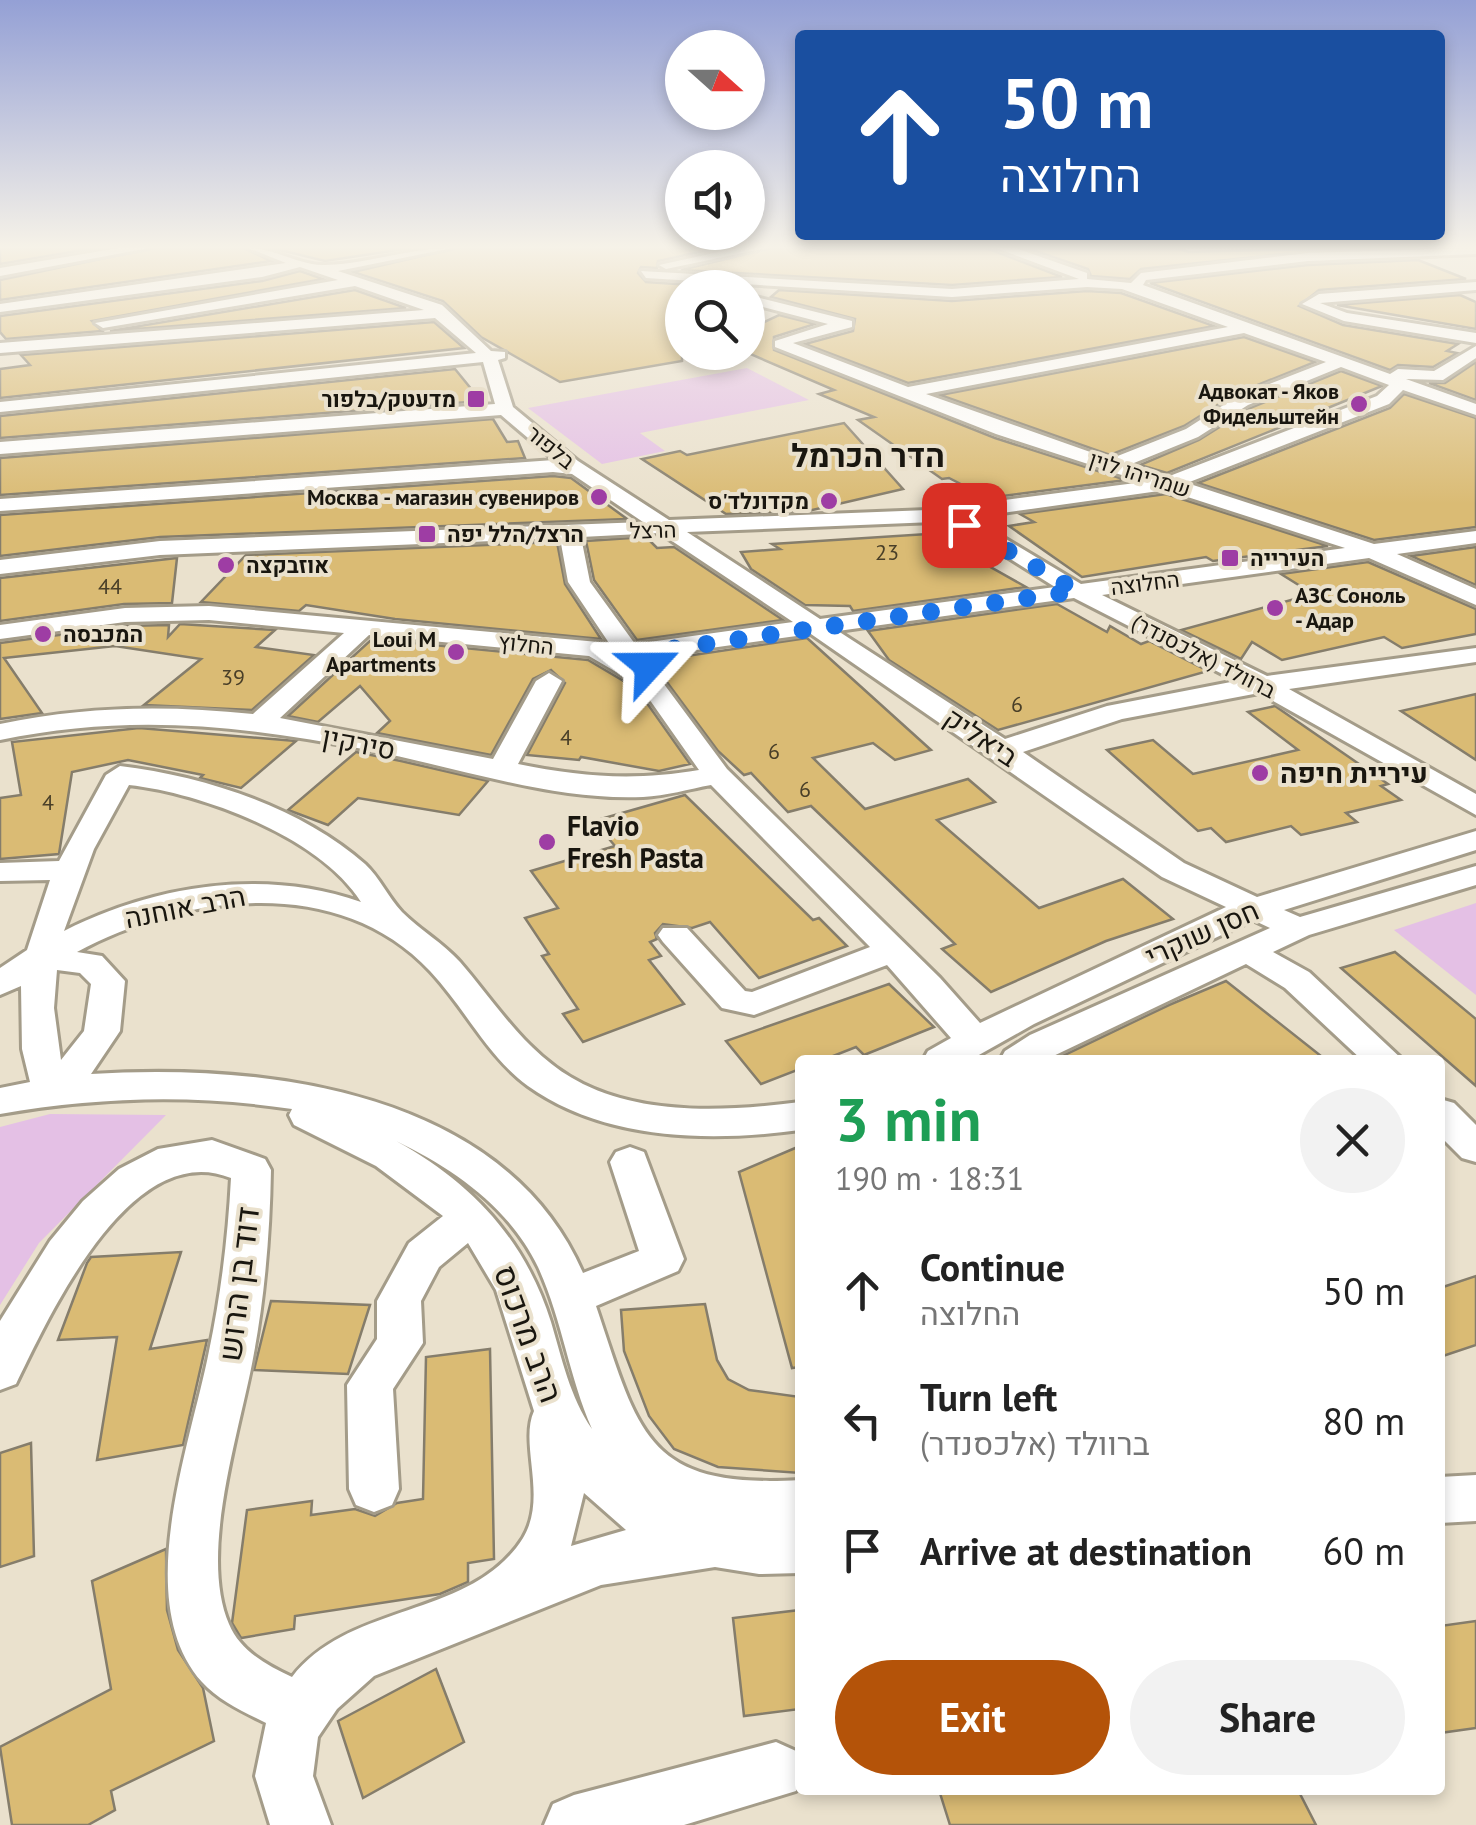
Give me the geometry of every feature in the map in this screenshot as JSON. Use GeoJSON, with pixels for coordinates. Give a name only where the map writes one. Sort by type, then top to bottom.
{"type":"FeatureCollection","features":[{"type":"Feature","properties":{"kind":"street"},"geometry":{"type":"LineString","coordinates":[[0,344],[61,333]]}},
{"type":"Feature","properties":{"kind":"street"},"geometry":{"type":"LineString","coordinates":[[0,344],[134,333]]}},
{"type":"Feature","properties":{"kind":"street"},"geometry":{"type":"LineString","coordinates":[[466,333],[494,359]]}},
{"type":"Feature","properties":{"kind":"street","name":"שמריהו לוין"},"geometry":{"type":"LineString","coordinates":[[813,333],[781,342],[906,392],[1112,465],[1378,553],[1476,598]]}},
{"type":"Feature","properties":{"kind":"street"},"geometry":{"type":"LineString","coordinates":[[906,392],[1217,333]]}},
{"type":"Feature","properties":{"kind":"street"},"geometry":{"type":"LineString","coordinates":[[1259,333],[1475,410]]}},
{"type":"Feature","properties":{"kind":"street"},"geometry":{"type":"LineString","coordinates":[[1447,333],[1476,338]]}},
{"type":"Feature","properties":{"kind":"street"},"geometry":{"type":"LineString","coordinates":[[1112,465],[1192,433],[1242,401],[1348,364],[1437,376],[1476,351]]}},
{"type":"Feature","properties":{"kind":"street"},"geometry":{"type":"LineString","coordinates":[[0,407],[494,359]]}},
{"type":"Feature","properties":{"kind":"street","name":"בלפור"},"geometry":{"type":"LineString","coordinates":[[494,359],[506,409],[577,469],[674,530]]}},
{"type":"Feature","properties":{"kind":"street"},"geometry":{"type":"LineString","coordinates":[[1437,376],[1446,390],[1475,410]]}},
{"type":"Feature","properties":{"kind":"street","name":"הרצל"},"geometry":{"type":"LineString","coordinates":[[0,567],[160,548],[780,526],[928,516],[1094,497],[1170,483],[1332,423],[1383,400],[1400,383]]}},
{"type":"Feature","properties":{"kind":"street"},"geometry":{"type":"LineString","coordinates":[[0,448],[506,409]]}},
{"type":"Feature","properties":{"kind":"street"},"geometry":{"type":"LineString","coordinates":[[0,505],[553,466],[577,469]]}},
{"type":"Feature","properties":{"kind":"street","name":"בלפור"},"geometry":{"type":"LineString","coordinates":[[636,506],[690,518],[780,526]]}},
{"type":"Feature","properties":{"kind":"street","name":"ברוולד (אלכסנדר)"},"geometry":{"type":"LineString","coordinates":[[928,516],[979,531],[1077,591],[1264,685],[1476,806]]}},
{"type":"Feature","properties":{"kind":"street","name":"ביאליק"},"geometry":{"type":"LineString","coordinates":[[674,530],[1173,870],[1250,910],[1305,925]]}},
{"type":"Feature","properties":{"kind":"street"},"geometry":{"type":"LineString","coordinates":[[570,534],[579,582],[718,775],[961,1022],[958,1054]]}},
{"type":"Feature","properties":{"kind":"street","name":"החלוצה"},"geometry":{"type":"LineString","coordinates":[[813,626],[1476,537]]}},
{"type":"Feature","properties":{"kind":"street","name":"החלוץ"},"geometry":{"type":"LineString","coordinates":[[0,632],[165,612],[577,650],[637,663]]}},
{"type":"Feature","properties":{"kind":"street"},"geometry":{"type":"LineString","coordinates":[[577,650],[637,663],[664,650],[813,626]]}},
{"type":"Feature","properties":{"kind":"street"},"geometry":{"type":"LineString","coordinates":[[258,724],[364,628]]}},
{"type":"Feature","properties":{"kind":"street"},"geometry":{"type":"LineString","coordinates":[[1002,750],[1078,723],[1264,685],[1476,655]]}},
{"type":"Feature","properties":{"kind":"street"},"geometry":{"type":"LineString","coordinates":[[501,770],[549,681]]}},
{"type":"Feature","properties":{"kind":"street","name":"סירקין"},"geometry":{"type":"LineString","coordinates":[[0,732],[61,719],[144,714],[258,724],[501,770],[622,788],[718,775]]}},
{"type":"Feature","properties":{"kind":"street"},"geometry":{"type":"LineString","coordinates":[[51,1091],[40,1062],[36,1018],[39,957],[47,922],[69,870],[120,775],[186,786],[314,844],[353,870],[394,924],[445,967],[497,1032],[541,1077],[592,1102],[693,1120],[795,1116]]}},
{"type":"Feature","properties":{"kind":"street","name":"חסן שוקרי"},"geometry":{"type":"LineString","coordinates":[[958,1054],[1021,1016],[1250,910],[1476,840]]}},
{"type":"Feature","properties":{"kind":"street"},"geometry":{"type":"LineString","coordinates":[[0,872],[69,870]]}},
{"type":"Feature","properties":{"kind":"street"},"geometry":{"type":"LineString","coordinates":[[1173,870],[1200,902],[1202,930]]}},
{"type":"Feature","properties":{"kind":"street","name":"חסן שוקרי"},"geometry":{"type":"LineString","coordinates":[[1026,1055],[1305,925],[1476,875]]}},
{"type":"Feature","properties":{"kind":"street","name":"הרב אוחנה"},"geometry":{"type":"LineString","coordinates":[[0,984],[39,957],[133,914],[228,893],[312,895],[394,924]]}},
{"type":"Feature","properties":{"kind":"street"},"geometry":{"type":"LineString","coordinates":[[1305,925],[1302,966],[1325,1002]]}},
{"type":"Feature","properties":{"kind":"street"},"geometry":{"type":"LineString","coordinates":[[676,935],[734,1000],[754,1004],[891,951]]}},
{"type":"Feature","properties":{"kind":"street"},"geometry":{"type":"LineString","coordinates":[[1246,950],[1281,968],[1325,1002],[1380,1055]]}},
{"type":"Feature","properties":{"kind":"street"},"geometry":{"type":"LineString","coordinates":[[0,1101],[51,1091],[102,1036],[110,1011],[108,981],[90,964],[39,957]]}},
{"type":"Feature","properties":{"kind":"street"},"geometry":{"type":"LineString","coordinates":[[928,986],[1021,1016]]}},
{"type":"Feature","properties":{"kind":"street","name":"הרב מרכוס"},"geometry":{"type":"LineString","coordinates":[[51,1091],[140,1083],[254,1092],[369,1115],[451,1147],[481,1167],[531,1220],[572,1297],[613,1421],[630,1451],[651,1474],[706,1498],[795,1503]]}},
{"type":"Feature","properties":{"kind":"street","name":"הרב מרכוס"},"geometry":{"type":"LineString","coordinates":[[254,1092],[385,1153],[471,1216],[516,1281],[549,1392],[568,1438],[621,1501],[688,1536],[740,1548],[795,1549]]}},
{"type":"Feature","properties":{"kind":"street"},"geometry":{"type":"LineString","coordinates":[[1445,1118],[1476,1148]]}},
{"type":"Feature","properties":{"kind":"street","name":"דוד בן הרוש"},"geometry":{"type":"LineString","coordinates":[[0,1370],[15,1331],[66,1251],[93,1216],[127,1185],[172,1160],[204,1152],[234,1158],[251,1170],[250,1222],[232,1348],[196,1538],[196,1605],[216,1656],[248,1683],[299,1708]]}},
{"type":"Feature","properties":{"kind":"street"},"geometry":{"type":"LineString","coordinates":[[572,1297],[663,1259],[630,1162]]}},
{"type":"Feature","properties":{"kind":"street"},"geometry":{"type":"LineString","coordinates":[[374,1488],[370,1385],[400,1343],[399,1300],[424,1255],[471,1216]]}},
{"type":"Feature","properties":{"kind":"street"},"geometry":{"type":"LineString","coordinates":[[504,1600],[531,1574],[554,1533],[560,1468],[549,1392]]}},
{"type":"Feature","properties":{"kind":"street"},"geometry":{"type":"LineString","coordinates":[[1445,1500],[1476,1498]]}},
{"type":"Feature","properties":{"kind":"street"},"geometry":{"type":"LineString","coordinates":[[301,1825],[293,1812],[286,1774],[286,1741],[299,1708],[322,1680],[354,1656],[620,1555],[660,1549],[740,1548]]}},
{"type":"Feature","properties":{"kind":"street"},"geometry":{"type":"LineString","coordinates":[[574,1825],[776,1771]]}},
{"type":"Feature","properties":{"kind":"shaded area"},"geometry":{"type":"Polygon","coordinates":[[[736,370],[751,370],[809,400],[640,433],[665,451],[602,464],[528,408],[736,370]]]}},
{"type":"Feature","properties":{"kind":"shaded area"},"geometry":{"type":"Polygon","coordinates":[[[1476,903],[1476,995],[1394,930],[1476,903]]]}},
{"type":"Feature","properties":{"kind":"shaded area"},"geometry":{"type":"Polygon","coordinates":[[[50,1114],[166,1115],[39,1243],[0,1305],[0,1127],[50,1114]]]}},
{"type":"Feature","properties":{"kind":"building"},"geometry":{"type":"Polygon","coordinates":[[[1,333],[76,333],[6,339],[1,333]]]}},
{"type":"Feature","properties":{"kind":"building"},"geometry":{"type":"Polygon","coordinates":[[[294,333],[447,333],[464,348],[0,398],[0,369],[30,365],[21,355],[294,333]]]}},
{"type":"Feature","properties":{"kind":"building"},"geometry":{"type":"Polygon","coordinates":[[[477,333],[665,333],[665,364],[560,382],[477,333]]]}},
{"type":"Feature","properties":{"kind":"building"},"geometry":{"type":"Polygon","coordinates":[[[765,333],[786,333],[774,337],[774,350],[995,438],[1126,480],[988,498],[949,478],[942,479],[858,420],[874,417],[819,394],[834,390],[765,360],[765,333]]]}},
{"type":"Feature","properties":{"kind":"building"},"geometry":{"type":"Polygon","coordinates":[[[845,333],[1176,333],[908,383],[805,344],[845,333]]]}},
{"type":"Feature","properties":{"kind":"building"},"geometry":{"type":"Polygon","coordinates":[[[1288,333],[1392,333],[1458,344],[1447,351],[1457,353],[1433,367],[1398,365],[1390,370],[1288,333]]]}},
{"type":"Feature","properties":{"kind":"building"},"geometry":{"type":"Polygon","coordinates":[[[1244,337],[1315,362],[1235,394],[1184,426],[1110,455],[940,395],[1244,337]]]}},
{"type":"Feature","properties":{"kind":"building"},"geometry":{"type":"Polygon","coordinates":[[[1476,362],[1476,400],[1429,383],[1445,383],[1476,362]]]}},
{"type":"Feature","properties":{"kind":"building"},"geometry":{"type":"Polygon","coordinates":[[[455,369],[481,401],[0,438],[0,416],[455,369]]]}},
{"type":"Feature","properties":{"kind":"building"},"geometry":{"type":"Polygon","coordinates":[[[1341,371],[1382,386],[1167,473],[1140,465],[1199,440],[1250,408],[1341,371]]]}},
{"type":"Feature","properties":{"kind":"building"},"geometry":{"type":"Polygon","coordinates":[[[1404,394],[1476,418],[1476,527],[1374,540],[1198,483],[1390,408],[1404,394]]]}},
{"type":"Feature","properties":{"kind":"building"},"geometry":{"type":"Polygon","coordinates":[[[493,419],[507,442],[518,441],[525,458],[0,495],[0,458],[493,419]]]}},
{"type":"Feature","properties":{"kind":"building"},"geometry":{"type":"Polygon","coordinates":[[[844,423],[903,489],[808,511],[726,514],[642,459],[680,451],[687,455],[844,423]]]}},
{"type":"Feature","properties":{"kind":"building"},"geometry":{"type":"Polygon","coordinates":[[[553,476],[571,478],[627,519],[160,537],[0,556],[0,515],[553,476]]]}},
{"type":"Feature","properties":{"kind":"building"},"geometry":{"type":"Polygon","coordinates":[[[1166,494],[1328,546],[1213,561],[1206,557],[1082,577],[1009,526],[1034,522],[1020,514],[1166,494]]]}},
{"type":"Feature","properties":{"kind":"building"},"geometry":{"type":"Polygon","coordinates":[[[943,533],[955,547],[1026,587],[853,611],[850,606],[805,605],[751,569],[741,552],[780,549],[772,544],[943,533]]]}},
{"type":"Feature","properties":{"kind":"building"},"geometry":{"type":"Polygon","coordinates":[[[646,537],[657,548],[674,547],[783,620],[637,640],[594,580],[586,541],[646,537]]]}},
{"type":"Feature","properties":{"kind":"building"},"geometry":{"type":"Polygon","coordinates":[[[557,542],[565,584],[601,639],[395,619],[306,605],[299,611],[201,602],[246,555],[557,542]]]}},
{"type":"Feature","properties":{"kind":"building"},"geometry":{"type":"Polygon","coordinates":[[[1476,547],[1476,585],[1411,556],[1476,547]]]}},
{"type":"Feature","properties":{"kind":"building"},"geometry":{"type":"Polygon","coordinates":[[[177,558],[172,603],[124,604],[0,621],[0,578],[177,558]]]}},
{"type":"Feature","properties":{"kind":"building"},"geometry":{"type":"Polygon","coordinates":[[[1368,562],[1476,609],[1476,634],[1402,648],[1384,637],[1282,660],[1252,642],[1241,659],[1181,630],[1313,594],[1281,574],[1368,562]]]}},
{"type":"Feature","properties":{"kind":"building"},"geometry":{"type":"Polygon","coordinates":[[[1057,604],[1107,632],[1110,626],[1141,644],[1149,641],[1208,671],[998,730],[889,660],[868,631],[1057,604]]]}},
{"type":"Feature","properties":{"kind":"building"},"geometry":{"type":"Polygon","coordinates":[[[180,624],[275,630],[256,647],[314,655],[252,710],[144,705],[201,659],[115,646],[4,658],[42,713],[0,719],[0,643],[125,626],[169,625],[168,637],[180,624]]]}},
{"type":"Feature","properties":{"kind":"building"},"geometry":{"type":"Polygon","coordinates":[[[807,638],[931,750],[895,760],[873,743],[813,758],[865,809],[968,779],[995,802],[937,820],[1039,908],[1123,879],[1173,919],[1106,941],[991,992],[942,949],[955,944],[811,806],[788,812],[751,773],[744,775],[718,751],[661,674],[646,662],[807,638]]]}},
{"type":"Feature","properties":{"kind":"building"},"geometry":{"type":"Polygon","coordinates":[[[372,639],[588,660],[637,689],[690,764],[659,771],[581,757],[579,760],[527,755],[565,683],[551,670],[533,679],[491,755],[377,733],[390,721],[360,686],[318,722],[288,716],[372,639]]]}},
{"type":"Feature","properties":{"kind":"building"},"geometry":{"type":"Polygon","coordinates":[[[1476,694],[1476,760],[1401,711],[1476,694]]]}},
{"type":"Feature","properties":{"kind":"building","name":"עיריית חיפה"},"geometry":{"type":"Polygon","coordinates":[[[1275,706],[1388,784],[1381,786],[1401,800],[1346,813],[1357,822],[1301,835],[1291,826],[1226,842],[1211,828],[1198,831],[1107,750],[1153,740],[1193,774],[1298,750],[1248,712],[1275,706]]]}},
{"type":"Feature","properties":{"kind":"building"},"geometry":{"type":"Polygon","coordinates":[[[139,728],[296,741],[241,788],[200,778],[203,775],[128,760],[72,772],[59,854],[0,859],[0,798],[21,795],[12,742],[139,728]]]}},
{"type":"Feature","properties":{"kind":"building"},"geometry":{"type":"Polygon","coordinates":[[[356,752],[488,781],[459,815],[358,798],[328,825],[288,810],[356,752]]]}},
{"type":"Feature","properties":{"kind":"building"},"geometry":{"type":"Polygon","coordinates":[[[685,795],[813,920],[819,918],[847,946],[759,978],[710,922],[692,928],[663,924],[655,933],[657,939],[650,942],[661,956],[649,960],[684,1004],[583,1042],[563,1014],[578,1009],[542,956],[549,954],[525,918],[558,908],[531,871],[615,846],[594,821],[685,795]]]}},
{"type":"Feature","properties":{"kind":"building"},"geometry":{"type":"Polygon","coordinates":[[[1395,952],[1476,1019],[1476,1086],[1445,1055],[1341,968],[1395,952]]]}},
{"type":"Feature","properties":{"kind":"building"},"geometry":{"type":"Polygon","coordinates":[[[1226,981],[1320,1055],[1064,1055],[1226,981]]]}},
{"type":"Feature","properties":{"kind":"building"},"geometry":{"type":"Polygon","coordinates":[[[889,984],[934,1027],[864,1055],[856,1047],[836,1055],[795,1055],[795,1071],[761,1084],[726,1041],[889,984]]]}},
{"type":"Feature","properties":{"kind":"building"},"geometry":{"type":"Polygon","coordinates":[[[795,1148],[795,1368],[792,1368],[739,1172],[795,1148]]]}},
{"type":"Feature","properties":{"kind":"building"},"geometry":{"type":"Polygon","coordinates":[[[181,1252],[150,1349],[207,1340],[183,1445],[97,1460],[117,1337],[58,1340],[87,1263],[91,1257],[181,1252]]]}},
{"type":"Feature","properties":{"kind":"building"},"geometry":{"type":"Polygon","coordinates":[[[1476,1276],[1476,1345],[1445,1355],[1445,1286],[1476,1276]]]}},
{"type":"Feature","properties":{"kind":"building"},"geometry":{"type":"Polygon","coordinates":[[[271,1301],[370,1305],[348,1374],[254,1370],[271,1301]]]}},
{"type":"Feature","properties":{"kind":"building"},"geometry":{"type":"Polygon","coordinates":[[[705,1304],[717,1360],[728,1379],[749,1390],[795,1396],[795,1473],[718,1467],[674,1449],[649,1416],[624,1351],[621,1310],[705,1304]]]}},
{"type":"Feature","properties":{"kind":"building"},"geometry":{"type":"Polygon","coordinates":[[[490,1349],[494,1559],[468,1563],[468,1582],[440,1594],[295,1616],[294,1629],[241,1638],[232,1623],[247,1510],[312,1501],[311,1515],[355,1509],[375,1516],[397,1503],[423,1499],[426,1357],[490,1349]]]}},
{"type":"Feature","properties":{"kind":"building"},"geometry":{"type":"Polygon","coordinates":[[[31,1443],[34,1556],[0,1567],[0,1453],[31,1443]]]}},
{"type":"Feature","properties":{"kind":"building"},"geometry":{"type":"Polygon","coordinates":[[[166,1549],[167,1610],[178,1650],[203,1688],[214,1741],[111,1791],[115,1810],[88,1825],[12,1825],[0,1747],[111,1689],[92,1581],[166,1549]]]}},
{"type":"Feature","properties":{"kind":"building"},"geometry":{"type":"Polygon","coordinates":[[[795,1611],[795,1710],[744,1716],[733,1618],[795,1611]]]}},
{"type":"Feature","properties":{"kind":"building"},"geometry":{"type":"Polygon","coordinates":[[[1476,1621],[1476,1728],[1445,1732],[1445,1625],[1476,1621]]]}},
{"type":"Feature","properties":{"kind":"building"},"geometry":{"type":"Polygon","coordinates":[[[436,1669],[464,1742],[363,1798],[338,1721],[436,1669]]]}},
{"type":"Feature","properties":{"kind":"building"},"geometry":{"type":"Polygon","coordinates":[[[941,1795],[1301,1795],[1316,1825],[950,1825],[941,1795]]]}},
{"type":"Feature","properties":{"kind":"place","name":"מדעטק/בלפור"},"geometry":{"type":"Point","coordinates":[476,399]}},
{"type":"Feature","properties":{"kind":"place","name":"Адвокат - Яков Фидельштейн"},"geometry":{"type":"Point","coordinates":[1359,404]}},
{"type":"Feature","properties":{"kind":"place","name":"Москва - магазин сувениров"},"geometry":{"type":"Point","coordinates":[599,497]}},
{"type":"Feature","properties":{"kind":"place","name":"מקדונלד'ס"},"geometry":{"type":"Point","coordinates":[829,501]}},
{"type":"Feature","properties":{"kind":"place","name":"הרצל/הלל יפה"},"geometry":{"type":"Point","coordinates":[427,534]}},
{"type":"Feature","properties":{"kind":"place","name":"העירייה"},"geometry":{"type":"Point","coordinates":[1230,558]}},
{"type":"Feature","properties":{"kind":"place","name":"אוזבקצה"},"geometry":{"type":"Point","coordinates":[226,565]}},
{"type":"Feature","properties":{"kind":"place","name":"АЗС Соноль - Адар"},"geometry":{"type":"Point","coordinates":[1275,608]}},
{"type":"Feature","properties":{"kind":"place","name":"המכבסה"},"geometry":{"type":"Point","coordinates":[43,634]}},
{"type":"Feature","properties":{"kind":"place","name":"Loui M Apartments"},"geometry":{"type":"Point","coordinates":[456,652]}},
{"type":"Feature","properties":{"kind":"place","name":"עיריית חיפה"},"geometry":{"type":"Point","coordinates":[1260,773]}},
{"type":"Feature","properties":{"kind":"place","name":"Flavio Fresh Pasta"},"geometry":{"type":"Point","coordinates":[547,842]}},
{"type":"Feature","properties":{"kind":"district","name":"הדר הכרמל"},"geometry":{"type":"Point","coordinates":[868,456]}},
{"type":"Feature","properties":{"kind":"route"},"geometry":{"type":"LineString","coordinates":[[649,666],[655,654],[664,650],[1077,591],[964,525]]}}]}
